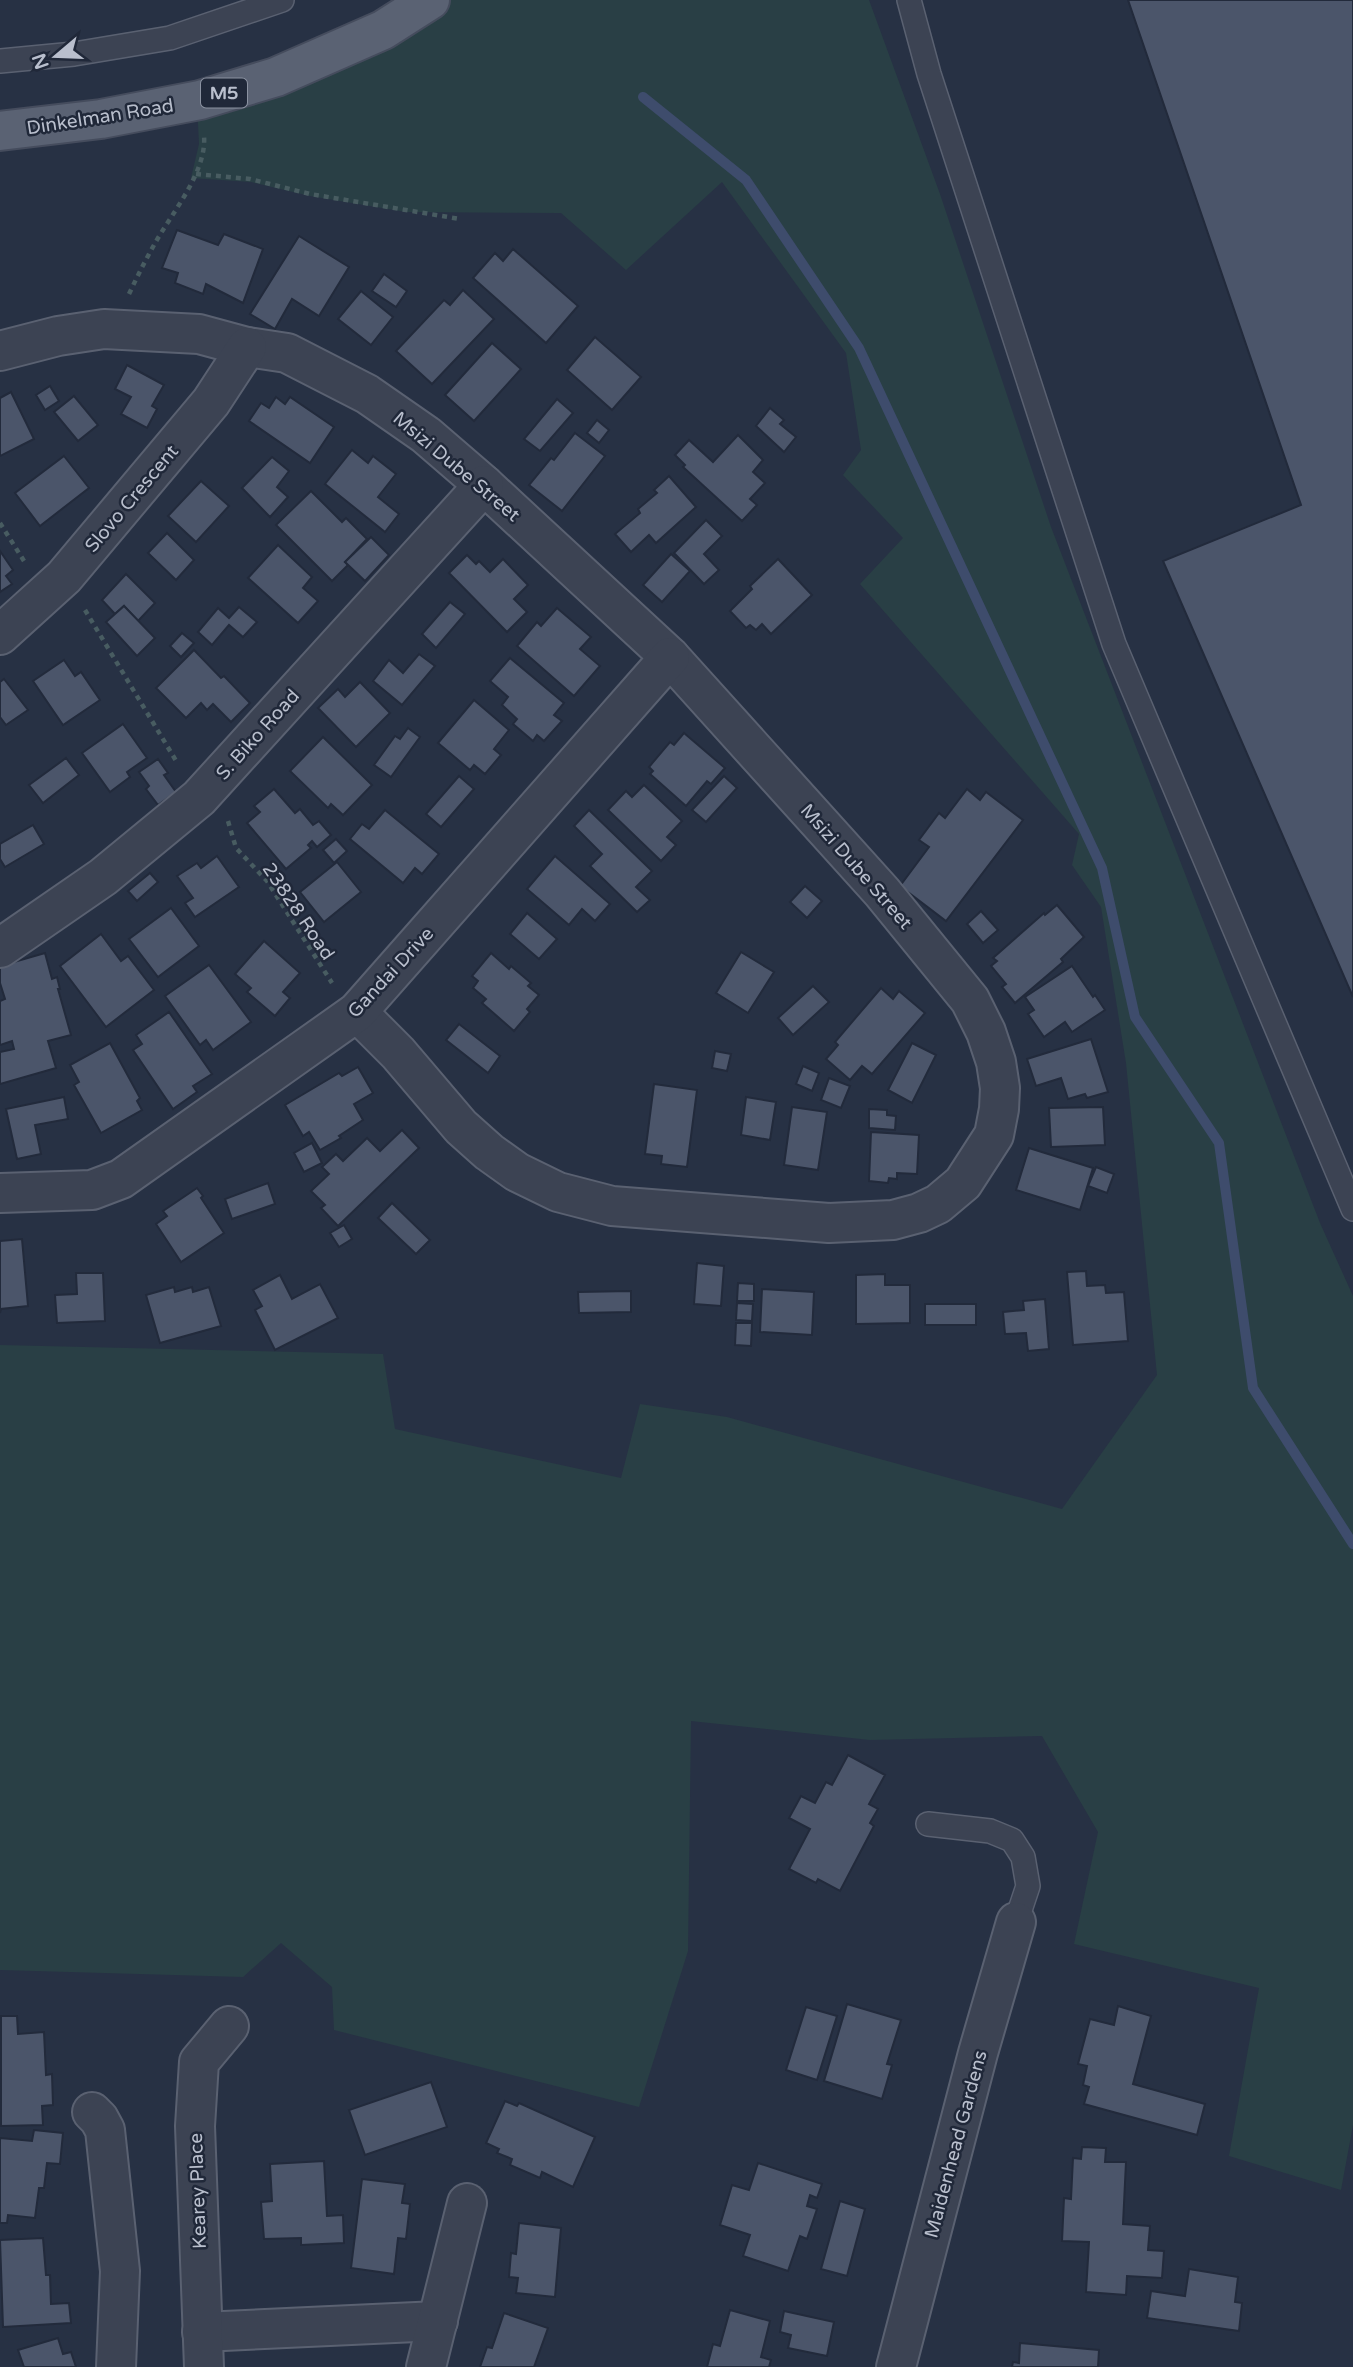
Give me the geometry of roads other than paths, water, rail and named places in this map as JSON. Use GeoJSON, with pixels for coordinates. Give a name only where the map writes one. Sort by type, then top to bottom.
{"type":"FeatureCollection","features":[{"type":"Feature","properties":{"kind":"main road","name":"Dinkelman Road"},"geometry":{"type":"LineString","coordinates":[[0,131],[101,119],[201,100],[276,77],[383,30],[430,0]]}},
{"type":"Feature","properties":{"kind":"street","name":"Msizi Dube Street"},"geometry":{"type":"LineString","coordinates":[[0,351],[58,336],[104,329],[199,334],[247,347],[287,353],[368,394],[426,435],[670,657],[882,892],[970,1000],[986,1032],[996,1062],[1000,1088],[994,1135],[963,1183],[938,1204],[919,1213],[893,1220],[828,1223],[612,1206],[558,1192],[517,1172],[480,1144],[357,1012]]}},
{"type":"Feature","properties":{"kind":"street","name":"Slovo Crescent"},"geometry":{"type":"LineString","coordinates":[[0,635],[64,576],[211,402],[247,347]]}},
{"type":"Feature","properties":{"kind":"street","name":"S. Biko Road"},"geometry":{"type":"LineString","coordinates":[[0,948],[103,877],[207,789],[484,485]]}},
{"type":"Feature","properties":{"kind":"street","name":"Gandai Drive"},"geometry":{"type":"LineString","coordinates":[[0,1193],[92,1190],[121,1179],[357,1012],[670,657]]}},
{"type":"Feature","properties":{"kind":"street","name":"Maidenhead Gardens"},"geometry":{"type":"LineString","coordinates":[[896,2367],[978,2053],[1016,1922]]}},
{"type":"Feature","properties":{"kind":"street","name":"Kearey Place"},"geometry":{"type":"LineString","coordinates":[[203,2349],[195,2126],[199,2062],[229,2026]]}},
{"type":"Feature","properties":{"kind":"street"},"geometry":{"type":"LineString","coordinates":[[92,2112],[105,2130],[120,2271],[116,2367]]}},
{"type":"Feature","properties":{"kind":"street"},"geometry":{"type":"LineString","coordinates":[[426,2367],[467,2203]]}},
{"type":"Feature","properties":{"kind":"street"},"geometry":{"type":"LineString","coordinates":[[203,2349],[438,2321]]}},
{"type":"Feature","properties":{"kind":"lane"},"geometry":{"type":"LineString","coordinates":[[0,61],[74,54],[170,38],[282,0]]}},
{"type":"Feature","properties":{"kind":"lane"},"geometry":{"type":"LineString","coordinates":[[909,0],[933,87],[1114,644],[1353,1209]]}},
{"type":"Feature","properties":{"kind":"lane"},"geometry":{"type":"LineString","coordinates":[[928,1825],[990,1831],[1012,1840],[1023,1857],[1028,1886],[1016,1922]]}},
{"type":"Feature","properties":{"kind":"waterway"},"geometry":{"type":"LineString","coordinates":[[643,97],[746,180],[859,348],[1102,868],[1135,1017],[1219,1143],[1253,1388],[1353,1544]]}}]}
